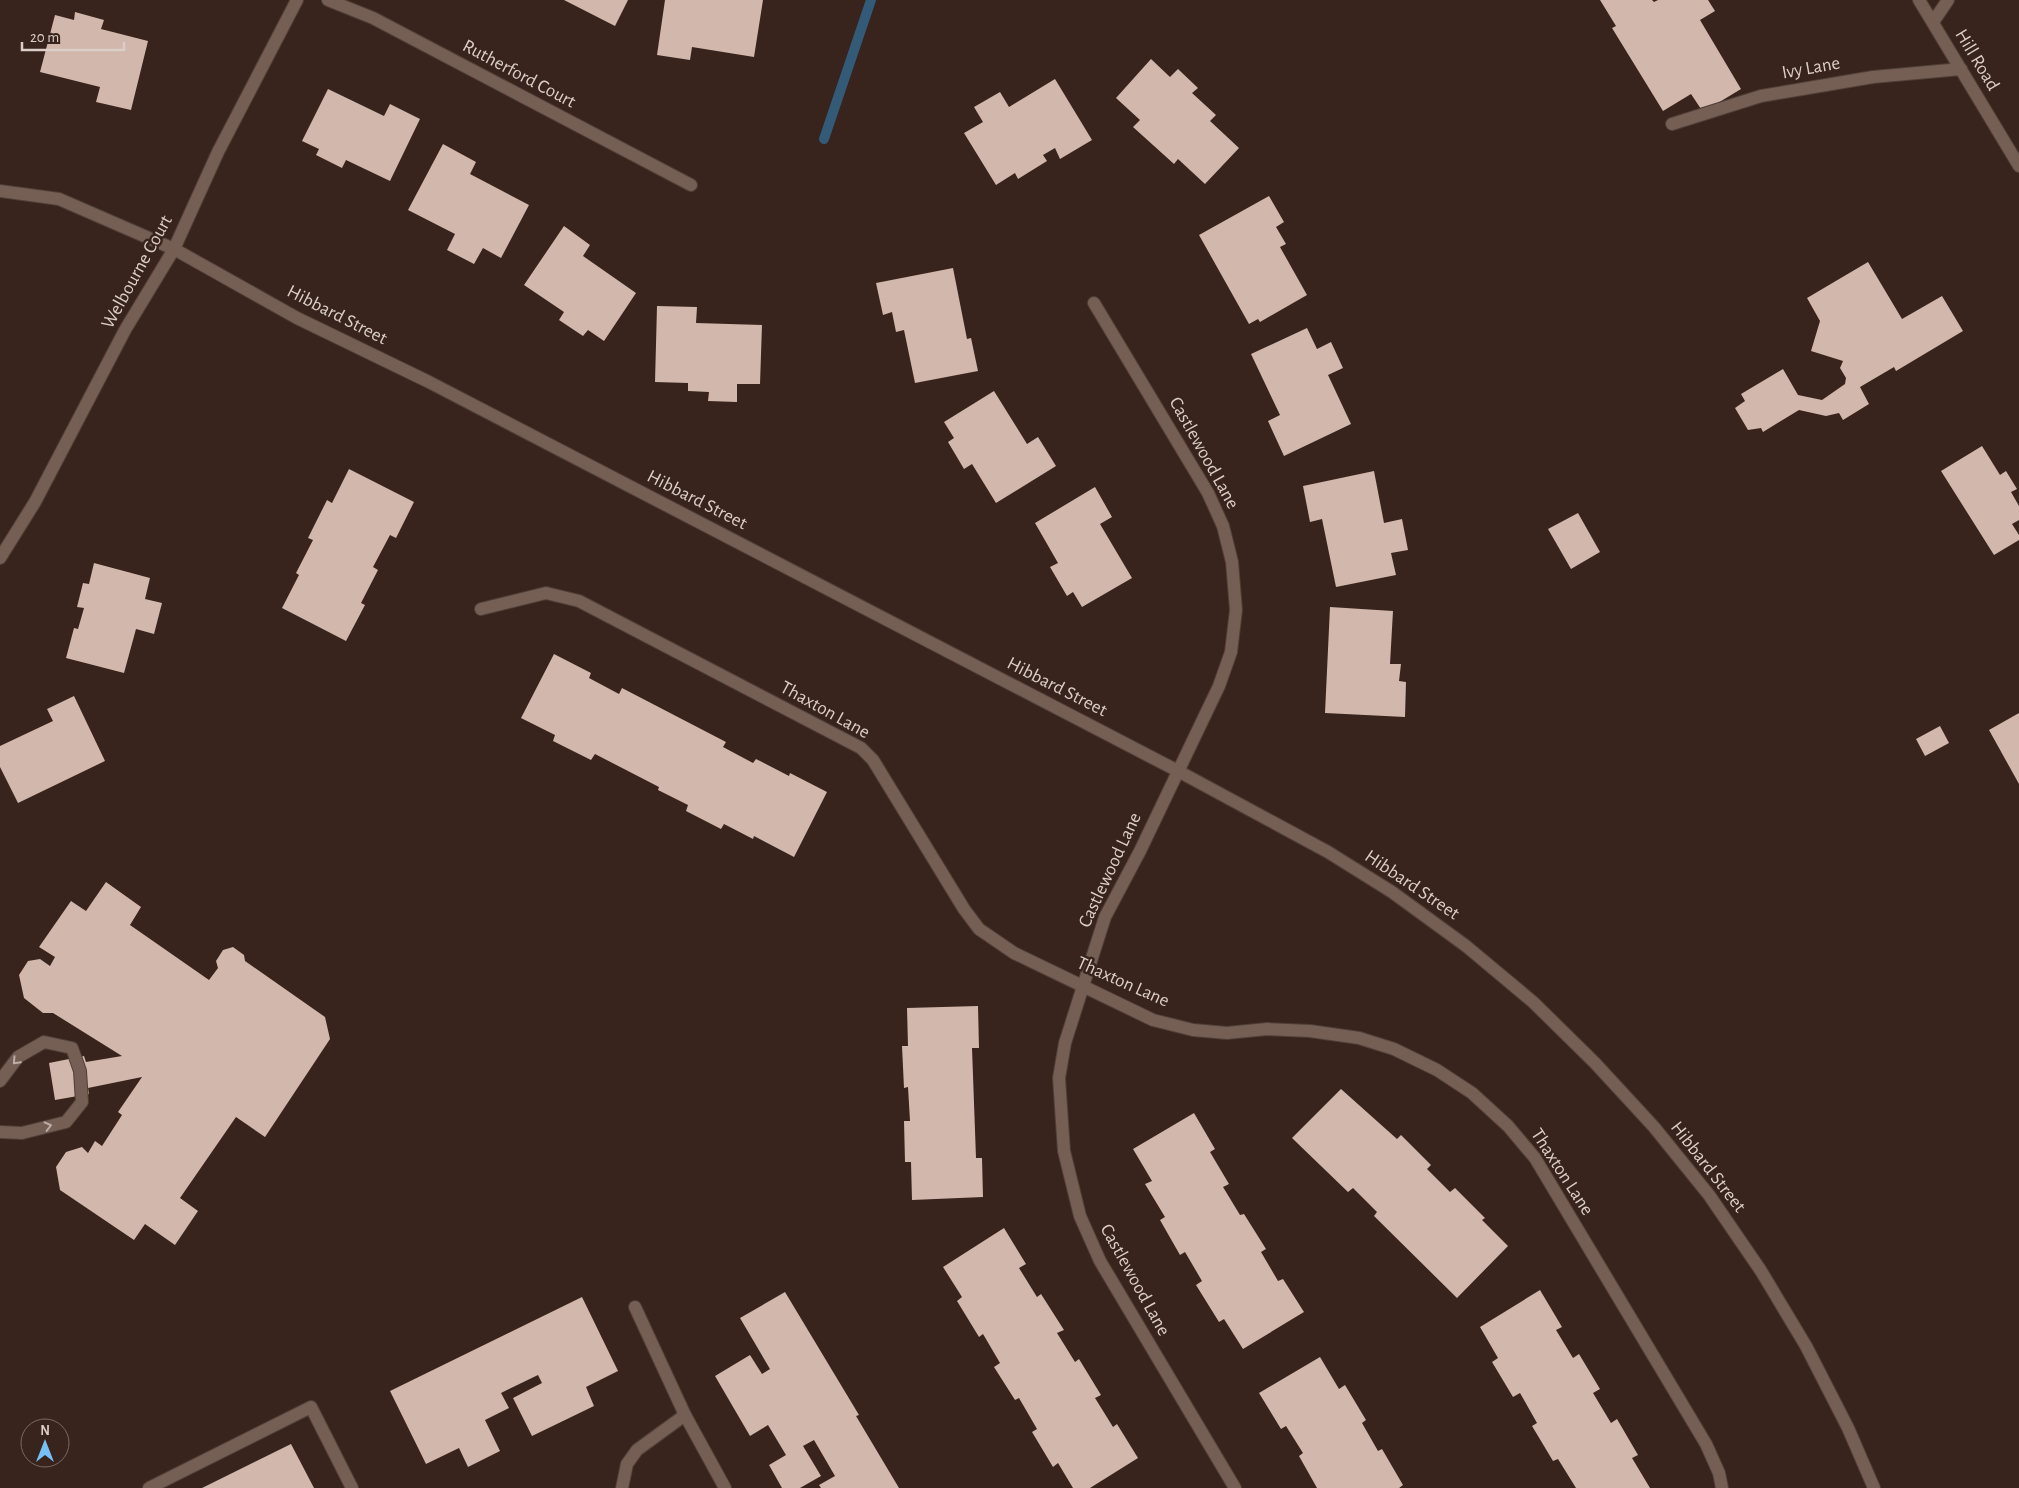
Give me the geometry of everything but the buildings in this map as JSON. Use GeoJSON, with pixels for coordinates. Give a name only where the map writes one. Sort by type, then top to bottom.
{"type":"FeatureCollection","features":[{"type":"Feature","properties":{"kind":"street","name":"Welbourne Court"},"geometry":{"type":"LineString","coordinates":[[0,558],[35,502],[125,330],[174,249],[218,152],[297,0]]}},
{"type":"Feature","properties":{"kind":"street","name":"Rutherford Court"},"geometry":{"type":"LineString","coordinates":[[328,0],[373,18],[691,185]]}},
{"type":"Feature","properties":{"kind":"street","name":"Hill Road"},"geometry":{"type":"LineString","coordinates":[[1919,0],[2019,166]]}},
{"type":"Feature","properties":{"kind":"street"},"geometry":{"type":"LineString","coordinates":[[1933,22],[1948,0]]}},
{"type":"Feature","properties":{"kind":"street","name":"Ivy Lane"},"geometry":{"type":"LineString","coordinates":[[1672,124],[1761,96],[1873,76],[1961,69]]}},
{"type":"Feature","properties":{"kind":"street","name":"Hibbard Street"},"geometry":{"type":"LineString","coordinates":[[0,191],[60,199],[174,249],[297,318],[429,382],[1178,771],[1328,852],[1392,892],[1466,946],[1532,1002],[1595,1062],[1654,1127],[1708,1195],[1761,1271],[1806,1346],[1848,1428],[1874,1488]]}},
{"type":"Feature","properties":{"kind":"street","name":"Castlewood Lane"},"geometry":{"type":"LineString","coordinates":[[1094,303],[1208,493],[1222,526],[1232,562],[1236,610],[1231,652],[1219,686],[1140,851],[1105,917],[1082,985],[1065,1043],[1060,1078],[1064,1151],[1080,1216],[1100,1261],[1235,1488]]}},
{"type":"Feature","properties":{"kind":"street","name":"Thaxton Lane"},"geometry":{"type":"LineString","coordinates":[[481,609],[546,593],[579,602],[861,748],[873,760],[964,909],[979,929],[1014,953],[1154,1020],[1193,1030],[1226,1033],[1267,1030],[1310,1031],[1359,1038],[1394,1049],[1437,1070],[1472,1093],[1508,1126],[1535,1158],[1706,1444],[1719,1473],[1722,1488]]}},
{"type":"Feature","properties":{"kind":"street"},"geometry":{"type":"LineString","coordinates":[[0,1081],[18,1057],[44,1042],[72,1048],[80,1070],[82,1102],[66,1122],[22,1133],[0,1132]]}},
{"type":"Feature","properties":{"kind":"street"},"geometry":{"type":"LineString","coordinates":[[634,1307],[685,1415],[725,1488]]}},
{"type":"Feature","properties":{"kind":"street"},"geometry":{"type":"LineString","coordinates":[[149,1488],[311,1407],[352,1488]]}},
{"type":"Feature","properties":{"kind":"street"},"geometry":{"type":"LineString","coordinates":[[622,1488],[626,1464],[637,1450],[685,1415]]}},
{"type":"Feature","properties":{"kind":"waterway"},"geometry":{"type":"LineString","coordinates":[[824,139],[871,0]]}}]}
